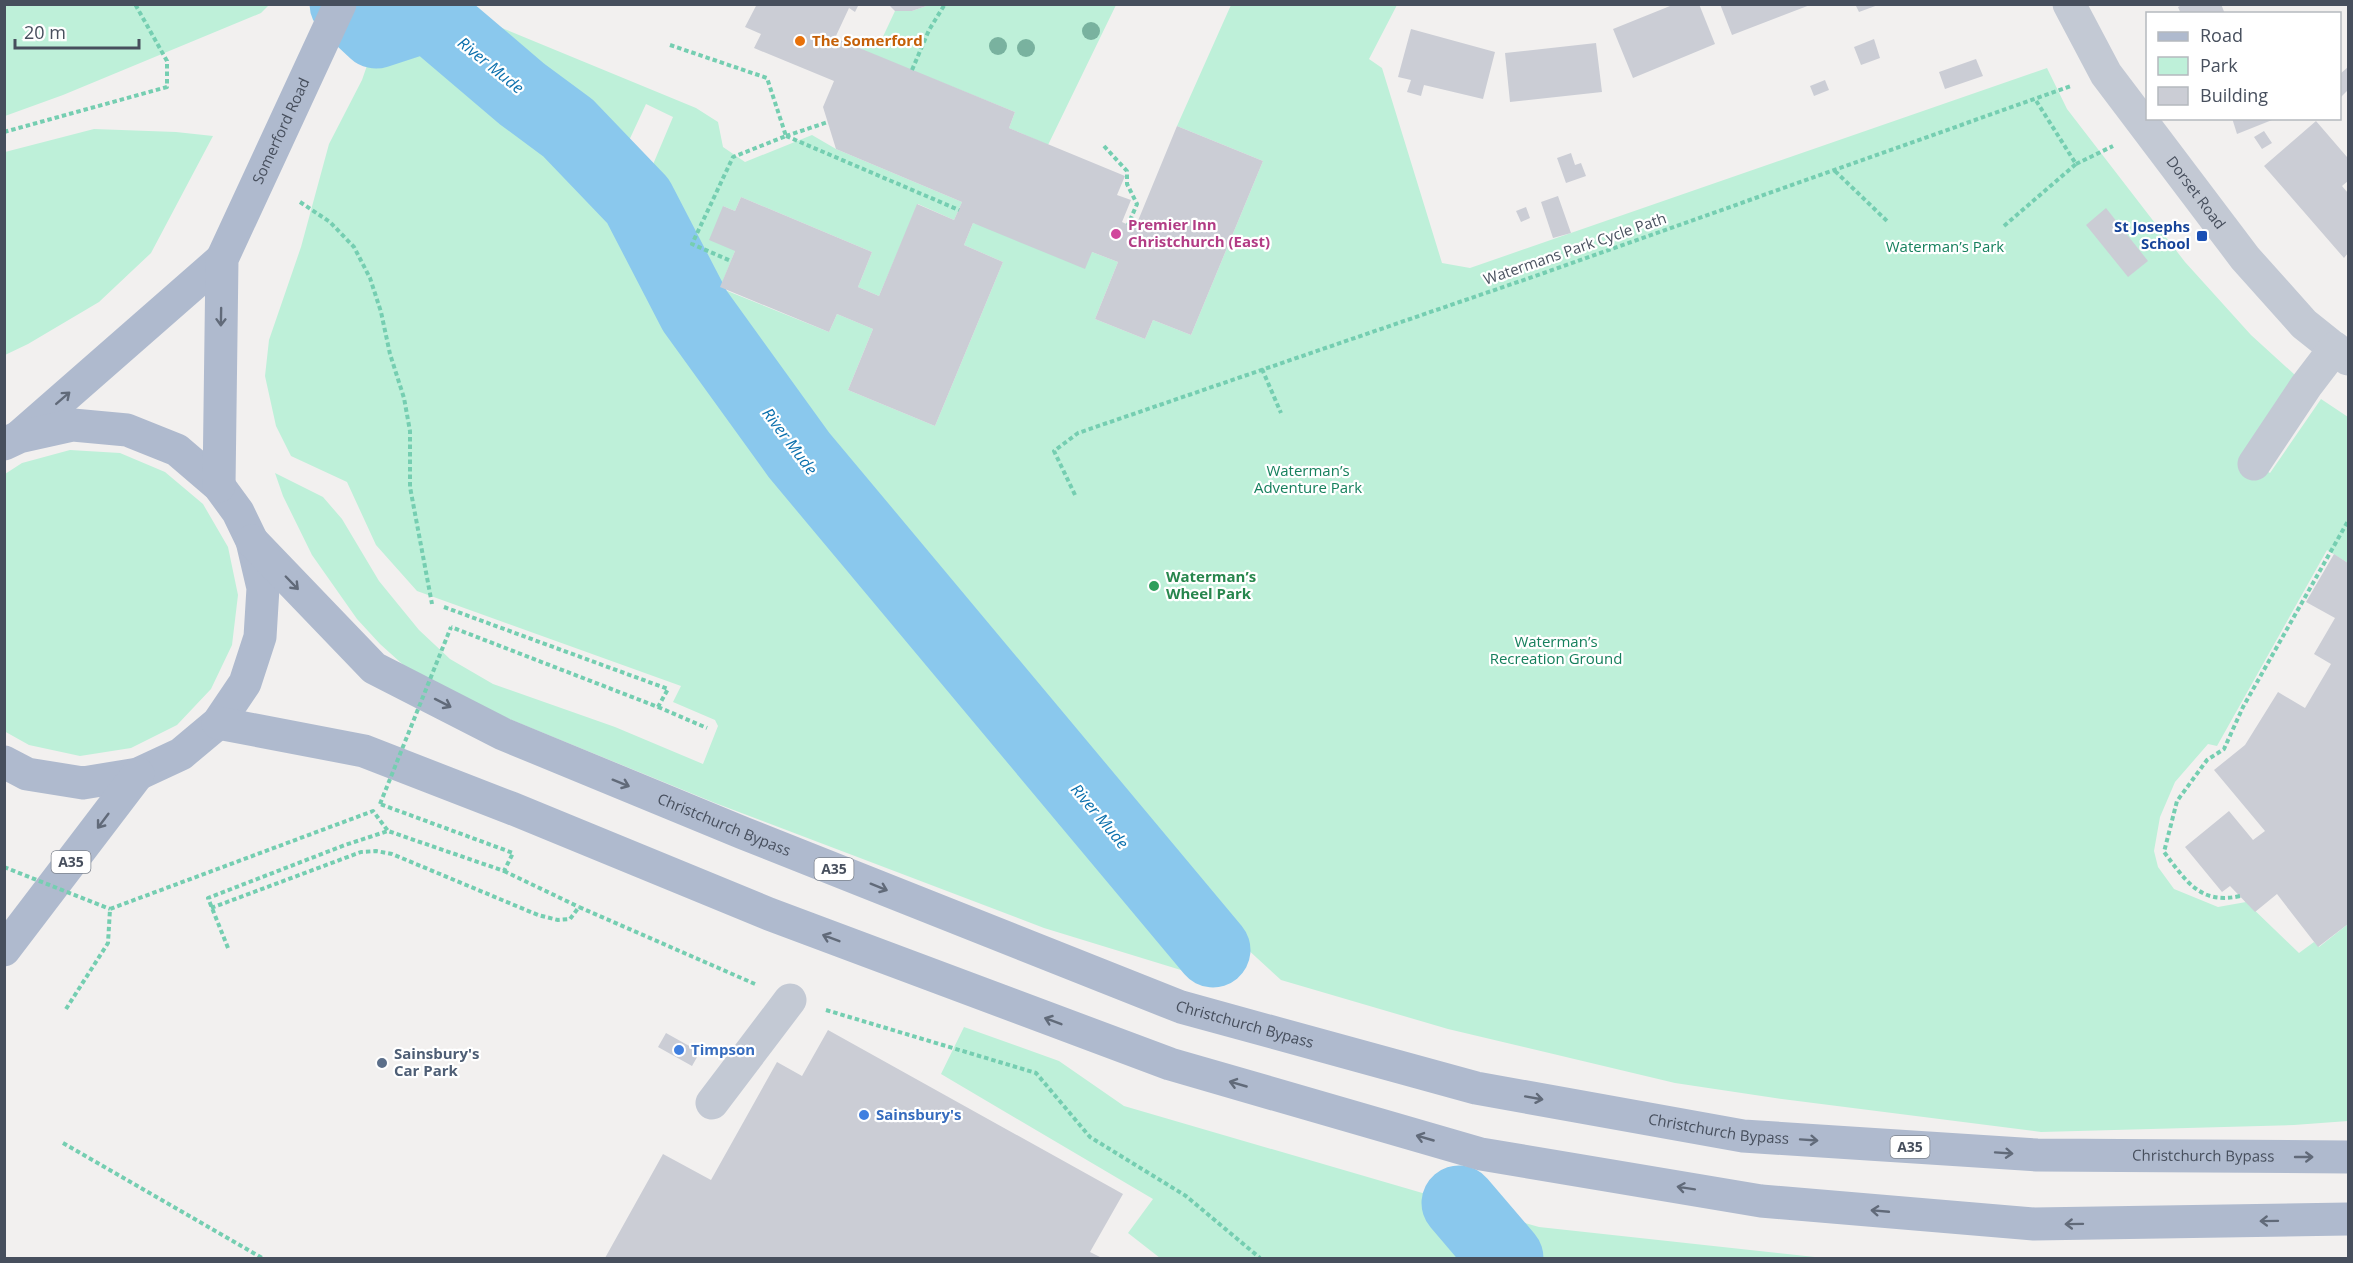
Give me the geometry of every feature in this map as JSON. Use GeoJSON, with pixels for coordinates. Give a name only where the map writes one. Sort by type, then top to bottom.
{"type":"FeatureCollection","features":[{"type":"Feature","properties":{"kind":"main road","name":"Somerford Road"},"geometry":{"type":"LineString","coordinates":[[219,486],[222,259],[338,9]]}},
{"type":"Feature","properties":{"kind":"main road","name":"Somerford Road"},"geometry":{"type":"LineString","coordinates":[[12,440],[222,259]]}},
{"type":"Feature","properties":{"kind":"main road"},"geometry":{"type":"LineString","coordinates":[[4,762],[27,774],[83,783],[138,774],[181,754],[218,723],[245,683],[260,637],[263,588],[252,541],[238,512],[219,486],[177,450],[127,430],[73,425],[12,440]]}},
{"type":"Feature","properties":{"kind":"main road","name":"Christchurch Bypass"},"geometry":{"type":"LineString","coordinates":[[252,541],[374,668],[502,734],[743,833],[1181,1007],[1476,1088],[1743,1136],[2037,1155],[2349,1157]]}},
{"type":"Feature","properties":{"kind":"main road"},"geometry":{"type":"LineString","coordinates":[[218,723],[364,752],[511,808],[769,914],[1170,1064],[1481,1154],[1761,1201],[2034,1224],[2349,1219]]}},
{"type":"Feature","properties":{"kind":"main road","name":"A35"},"geometry":{"type":"LineString","coordinates":[[4,950],[138,774]]}},
{"type":"Feature","properties":{"kind":"street","name":"Dorset Road"},"geometry":{"type":"LineString","coordinates":[[2069,4],[2106,74],[2245,258],[2304,324],[2342,354]]}},
{"type":"Feature","properties":{"kind":"street"},"geometry":{"type":"LineString","coordinates":[[2254,464],[2306,386],[2342,354]]}},
{"type":"Feature","properties":{"kind":"street"},"geometry":{"type":"LineString","coordinates":[[712,1103],[790,1000]]}},
{"type":"Feature","properties":{"kind":"path"},"geometry":{"type":"LineString","coordinates":[[4,132],[167,87],[167,61],[135,4]]}},
{"type":"Feature","properties":{"kind":"path"},"geometry":{"type":"LineString","coordinates":[[912,70],[929,30],[945,4]]}},
{"type":"Feature","properties":{"kind":"path"},"geometry":{"type":"LineString","coordinates":[[670,45],[767,78],[786,136],[959,210]]}},
{"type":"Feature","properties":{"kind":"path","name":"Watermans Park Cycle Path"},"geometry":{"type":"LineString","coordinates":[[1075,495],[1054,451],[1078,433],[1835,171],[2106,74]]}},
{"type":"Feature","properties":{"kind":"path"},"geometry":{"type":"LineString","coordinates":[[2004,226],[2076,164],[2035,99]]}},
{"type":"Feature","properties":{"kind":"path"},"geometry":{"type":"LineString","coordinates":[[731,261],[692,244],[733,157],[828,122]]}},
{"type":"Feature","properties":{"kind":"path"},"geometry":{"type":"LineString","coordinates":[[1104,147],[1127,171],[1127,184],[1137,204],[1128,225]]}},
{"type":"Feature","properties":{"kind":"path"},"geometry":{"type":"LineString","coordinates":[[1835,171],[1887,221]]}},
{"type":"Feature","properties":{"kind":"path"},"geometry":{"type":"LineString","coordinates":[[300,202],[330,222],[354,247],[370,278],[378,301],[390,354],[404,398],[410,432],[410,487],[432,604]]}},
{"type":"Feature","properties":{"kind":"path"},"geometry":{"type":"LineString","coordinates":[[1262,369],[1281,413]]}},
{"type":"Feature","properties":{"kind":"path"},"geometry":{"type":"LineString","coordinates":[[2240,896],[2223,900],[2202,894],[2183,878],[2164,852],[2177,801],[2207,760],[2224,749],[2243,707],[2349,521]]}},
{"type":"Feature","properties":{"kind":"path"},"geometry":{"type":"LineString","coordinates":[[444,607],[668,689],[658,706]]}},
{"type":"Feature","properties":{"kind":"path"},"geometry":{"type":"LineString","coordinates":[[504,871],[513,853],[380,804],[451,627],[658,706],[707,728]]}},
{"type":"Feature","properties":{"kind":"path"},"geometry":{"type":"LineString","coordinates":[[4,867],[110,909],[373,811],[388,831],[504,871],[790,1000],[1036,1073],[1090,1137],[1186,1196],[1260,1258]]}},
{"type":"Feature","properties":{"kind":"path"},"geometry":{"type":"LineString","coordinates":[[228,948],[208,898],[345,845],[388,831]]}},
{"type":"Feature","properties":{"kind":"path"},"geometry":{"type":"LineString","coordinates":[[211,908],[361,852],[376,851],[392,854],[538,915],[558,920],[570,919],[579,906]]}},
{"type":"Feature","properties":{"kind":"path"},"geometry":{"type":"LineString","coordinates":[[66,1009],[108,943],[110,909]]}},
{"type":"Feature","properties":{"kind":"path"},"geometry":{"type":"LineString","coordinates":[[63,1143],[262,1258]]}},
{"type":"Feature","properties":{"kind":"green space"},"geometry":{"type":"Polygon","coordinates":[[[4,5],[269,5],[261,13],[63,95],[5,116],[4,5]]]}},
{"type":"Feature","properties":{"kind":"green space"},"geometry":{"type":"Polygon","coordinates":[[[388,5],[473,5],[468,14],[696,108],[718,122],[723,147],[745,162],[812,135],[836,149],[962,202],[954,220],[918,204],[879,296],[858,287],[872,252],[741,197],[735,211],[723,206],[735,251],[720,288],[829,332],[837,314],[873,329],[848,390],[935,426],[1003,262],[964,245],[973,223],[1092,252],[1118,262],[1095,319],[1145,339],[1153,320],[1191,335],[1263,161],[1177,126],[1231,5],[1397,5],[1369,59],[1382,68],[1442,263],[1470,268],[2047,68],[2067,109],[2185,262],[2251,335],[2295,375],[2263,469],[2270,473],[2321,399],[2348,417],[2348,563],[2327,550],[2217,746],[2208,744],[2175,782],[2160,817],[2154,851],[2158,867],[2174,889],[2218,907],[2246,902],[2299,953],[2314,942],[2319,947],[2348,924],[2348,1121],[2294,1125],[2041,1132],[1675,1083],[1448,1029],[1281,980],[1233,936],[1232,958],[1207,978],[1044,928],[715,803],[470,703],[410,671],[357,619],[312,555],[283,496],[275,473],[323,497],[342,519],[379,581],[419,630],[450,659],[493,684],[615,727],[703,764],[718,726],[715,720],[673,702],[681,686],[417,591],[376,545],[347,482],[291,456],[276,426],[265,376],[269,340],[301,247],[329,144],[362,80],[388,5]],[[646,104],[613,175],[638,200],[673,117],[646,104]]]}},
{"type":"Feature","properties":{"kind":"green space"},"geometry":{"type":"Polygon","coordinates":[[[929,5],[1116,5],[1048,145],[1009,128],[1015,112],[859,49],[880,43],[895,11],[912,11],[929,5]]]}},
{"type":"Feature","properties":{"kind":"green space"},"geometry":{"type":"Polygon","coordinates":[[[94,129],[176,132],[213,136],[151,253],[99,302],[5,355],[5,152],[94,129]]]}},
{"type":"Feature","properties":{"kind":"green space"},"geometry":{"type":"Polygon","coordinates":[[[70,450],[120,453],[165,472],[203,504],[228,547],[238,595],[232,645],[211,689],[177,725],[131,748],[80,756],[29,745],[4,731],[5,474],[22,463],[70,450]]]}},
{"type":"Feature","properties":{"kind":"green space"},"geometry":{"type":"Polygon","coordinates":[[[964,1027],[1059,1061],[1124,1106],[1539,1227],[1824,1258],[1160,1258],[1128,1233],[1153,1199],[941,1074],[964,1027]]]}},
{"type":"Feature","properties":{"kind":"building","name":"Premier Inn Christchurch (East)"},"geometry":{"type":"Polygon","coordinates":[[[757,4],[859,4],[855,12],[849,8],[835,38],[1015,112],[1009,128],[1125,176],[1117,195],[1131,200],[1122,222],[1135,228],[1177,126],[1263,161],[1191,335],[1153,320],[1145,339],[1095,319],[1118,262],[1092,252],[1085,269],[973,223],[964,245],[1003,262],[935,426],[848,390],[873,329],[837,314],[829,332],[720,287],[735,251],[709,240],[723,206],[735,211],[741,197],[872,252],[858,287],[879,296],[917,204],[954,220],[962,202],[836,149],[823,107],[834,81],[754,48],[761,34],[745,27],[757,4]]]}},
{"type":"Feature","properties":{"kind":"building","name":"The Somerford"},"geometry":{"type":"Polygon","coordinates":[[[888,4],[929,5],[912,11],[895,11],[888,4]]]}},
{"type":"Feature","properties":{"kind":"building"},"geometry":{"type":"Polygon","coordinates":[[[1675,4],[1699,4],[1715,44],[1633,78],[1613,29],[1675,4]]]}},
{"type":"Feature","properties":{"kind":"building"},"geometry":{"type":"Polygon","coordinates":[[[1720,4],[1810,4],[1810,5],[1732,35],[1720,4]]]}},
{"type":"Feature","properties":{"kind":"building"},"geometry":{"type":"Polygon","coordinates":[[[1855,4],[1878,4],[1878,5],[1859,12],[1855,4]]]}},
{"type":"Feature","properties":{"kind":"building"},"geometry":{"type":"Polygon","coordinates":[[[2184,4],[2221,4],[2224,12],[2180,12],[2178,7],[2184,4]]]}},
{"type":"Feature","properties":{"kind":"building"},"geometry":{"type":"Polygon","coordinates":[[[1411,29],[1495,52],[1483,99],[1424,85],[1421,96],[1407,92],[1411,80],[1398,77],[1411,29]]]}},
{"type":"Feature","properties":{"kind":"building"},"geometry":{"type":"Polygon","coordinates":[[[1874,39],[1880,58],[1861,65],[1854,47],[1874,39]]]}},
{"type":"Feature","properties":{"kind":"building"},"geometry":{"type":"Polygon","coordinates":[[[1596,43],[1602,92],[1510,102],[1505,53],[1596,43]]]}},
{"type":"Feature","properties":{"kind":"building"},"geometry":{"type":"Polygon","coordinates":[[[1976,59],[1983,76],[1945,89],[1939,72],[1976,59]]]}},
{"type":"Feature","properties":{"kind":"building"},"geometry":{"type":"Polygon","coordinates":[[[2348,67],[2348,90],[2341,97],[2341,73],[2348,67]]]}},
{"type":"Feature","properties":{"kind":"building"},"geometry":{"type":"Polygon","coordinates":[[[1825,80],[1829,90],[1814,96],[1810,86],[1825,80]]]}},
{"type":"Feature","properties":{"kind":"building"},"geometry":{"type":"Polygon","coordinates":[[[2233,120],[2272,120],[2237,134],[2233,120]]]}},
{"type":"Feature","properties":{"kind":"building"},"geometry":{"type":"Polygon","coordinates":[[[2316,121],[2348,156],[2348,181],[2342,186],[2348,193],[2348,253],[2344,258],[2264,166],[2316,121]]]}},
{"type":"Feature","properties":{"kind":"building"},"geometry":{"type":"Polygon","coordinates":[[[2264,131],[2272,143],[2262,149],[2254,137],[2264,131]]]}},
{"type":"Feature","properties":{"kind":"building"},"geometry":{"type":"Polygon","coordinates":[[[1571,153],[1575,165],[1581,163],[1586,176],[1566,183],[1557,158],[1571,153]]]}},
{"type":"Feature","properties":{"kind":"building"},"geometry":{"type":"Polygon","coordinates":[[[1558,196],[1571,233],[1553,238],[1541,202],[1558,196]]]}},
{"type":"Feature","properties":{"kind":"building"},"geometry":{"type":"Polygon","coordinates":[[[1526,207],[1530,218],[1521,222],[1516,211],[1526,207]]]}},
{"type":"Feature","properties":{"kind":"building"},"geometry":{"type":"Polygon","coordinates":[[[2106,208],[2148,261],[2128,277],[2086,225],[2106,208]]]}},
{"type":"Feature","properties":{"kind":"building"},"geometry":{"type":"Polygon","coordinates":[[[2334,554],[2348,563],[2348,924],[2318,947],[2277,894],[2255,912],[2230,886],[2222,892],[2185,847],[2229,811],[2253,840],[2265,831],[2214,770],[2245,745],[2278,692],[2305,708],[2331,664],[2314,654],[2335,618],[2306,602],[2334,554]]]}},
{"type":"Feature","properties":{"kind":"building","name":"Sainsbury's"},"geometry":{"type":"Polygon","coordinates":[[[828,1030],[1123,1194],[1090,1252],[1102,1258],[605,1258],[663,1154],[711,1180],[777,1062],[802,1076],[828,1030]]]}},
{"type":"Feature","properties":{"kind":"building","name":"Timpson"},"geometry":{"type":"Polygon","coordinates":[[[666,1033],[700,1052],[692,1066],[658,1047],[666,1033]]]}},
{"type":"Feature","properties":{"kind":"waterway","name":"River Mude"},"geometry":{"type":"LineString","coordinates":[[347,4],[376,31],[428,14],[522,94],[568,128],[638,201],[695,311],[799,455],[1213,950]]}},
{"type":"Feature","properties":{"kind":"waterway","name":"River Mude"},"geometry":{"type":"LineString","coordinates":[[1459,1203],[1506,1258]]}},
{"type":"Feature","properties":{"kind":"place","name":"The Somerford"},"geometry":{"type":"Point","coordinates":[800,41]}},
{"type":"Feature","properties":{"kind":"place","name":"Premier Inn Christchurch (East)"},"geometry":{"type":"Point","coordinates":[1116,234]}},
{"type":"Feature","properties":{"kind":"place","name":"St Josephs School"},"geometry":{"type":"Point","coordinates":[2202,236]}},
{"type":"Feature","properties":{"kind":"place","name":"Waterman’s Wheel Park"},"geometry":{"type":"Point","coordinates":[1154,586]}},
{"type":"Feature","properties":{"kind":"place","name":"Timpson"},"geometry":{"type":"Point","coordinates":[679,1050]}},
{"type":"Feature","properties":{"kind":"place","name":"Sainsbury's Car Park"},"geometry":{"type":"Point","coordinates":[382,1063]}},
{"type":"Feature","properties":{"kind":"place","name":"Sainsbury's"},"geometry":{"type":"Point","coordinates":[864,1115]}},
{"type":"Feature","properties":{"kind":"park label","name":"Waterman’s Park"},"geometry":{"type":"Point","coordinates":[1945,247]}},
{"type":"Feature","properties":{"kind":"park label","name":"Waterman’s Adventure Park"},"geometry":{"type":"Point","coordinates":[1308,480]}},
{"type":"Feature","properties":{"kind":"park label","name":"Waterman’s Recreation Ground"},"geometry":{"type":"Point","coordinates":[1556,650]}}]}
